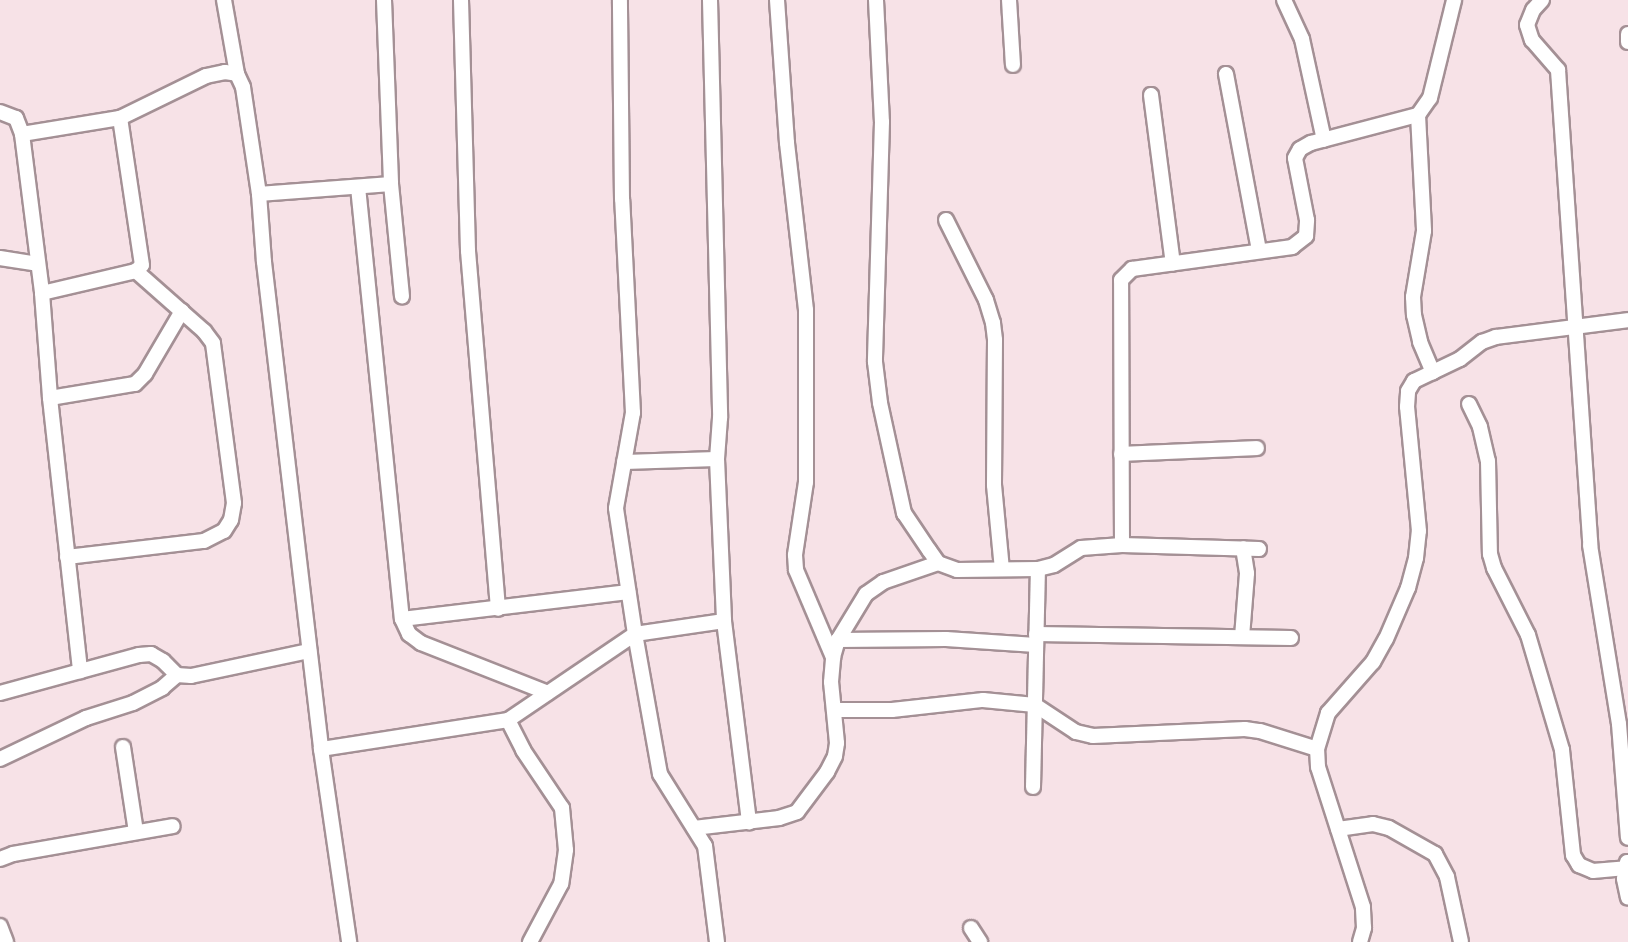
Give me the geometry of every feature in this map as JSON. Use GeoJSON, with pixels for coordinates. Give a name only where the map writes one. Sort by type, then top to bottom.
{"type":"FeatureCollection","features":[{"type":"Feature","properties":{"kind":"street"},"geometry":{"type":"LineString","coordinates":[[224,0],[237,74],[243,87],[250,118],[264,262],[309,651],[349,942]]}},
{"type":"Feature","properties":{"kind":"street"},"geometry":{"type":"LineString","coordinates":[[384,0],[391,184],[402,296]]}},
{"type":"Feature","properties":{"kind":"street"},"geometry":{"type":"LineString","coordinates":[[461,0],[468,251],[498,609]]}},
{"type":"Feature","properties":{"kind":"street"},"geometry":{"type":"LineString","coordinates":[[620,0],[622,199],[633,413],[616,508],[628,592],[660,774],[705,846],[717,942]]}},
{"type":"Feature","properties":{"kind":"street"},"geometry":{"type":"LineString","coordinates":[[710,0],[720,418],[717,459],[723,621],[749,822]]}},
{"type":"Feature","properties":{"kind":"street"},"geometry":{"type":"LineString","coordinates":[[777,0],[787,143],[806,310],[806,482],[795,555],[796,570],[832,657]]}},
{"type":"Feature","properties":{"kind":"street"},"geometry":{"type":"LineString","coordinates":[[876,0],[882,143],[875,362],[880,403],[904,513],[938,563],[957,570],[1038,569],[1053,565],[1081,548],[1122,544],[1259,549]]}},
{"type":"Feature","properties":{"kind":"street"},"geometry":{"type":"LineString","coordinates":[[1009,0],[1013,65]]}},
{"type":"Feature","properties":{"kind":"street"},"geometry":{"type":"LineString","coordinates":[[1284,0],[1302,39],[1324,140]]}},
{"type":"Feature","properties":{"kind":"street"},"geometry":{"type":"LineString","coordinates":[[1433,372],[1420,342],[1414,315],[1413,297],[1424,231],[1418,115],[1430,98],[1454,0]]}},
{"type":"Feature","properties":{"kind":"street"},"geometry":{"type":"LineString","coordinates":[[1542,0],[1533,10],[1527,25],[1532,40],[1558,70],[1590,545],[1623,724],[1628,838]]}},
{"type":"Feature","properties":{"kind":"street"},"geometry":{"type":"LineString","coordinates":[[1628,34],[1628,42]]}},
{"type":"Feature","properties":{"kind":"street"},"geometry":{"type":"LineString","coordinates":[[22,134],[120,118],[206,76],[225,72],[237,74]]}},
{"type":"Feature","properties":{"kind":"street"},"geometry":{"type":"LineString","coordinates":[[1226,74],[1259,252]]}},
{"type":"Feature","properties":{"kind":"street"},"geometry":{"type":"LineString","coordinates":[[1151,95],[1173,264]]}},
{"type":"Feature","properties":{"kind":"street"},"geometry":{"type":"LineString","coordinates":[[0,112],[16,118],[22,134],[42,293],[50,398],[80,671]]}},
{"type":"Feature","properties":{"kind":"street"},"geometry":{"type":"LineString","coordinates":[[1122,544],[1121,280],[1132,269],[1292,247],[1305,236],[1306,220],[1295,158],[1300,149],[1324,140],[1418,115]]}},
{"type":"Feature","properties":{"kind":"street"},"geometry":{"type":"LineString","coordinates":[[42,293],[136,271],[142,265],[143,255],[120,118]]}},
{"type":"Feature","properties":{"kind":"street"},"geometry":{"type":"LineString","coordinates":[[259,194],[391,184]]}},
{"type":"Feature","properties":{"kind":"street"},"geometry":{"type":"LineString","coordinates":[[358,187],[402,619],[409,634],[421,643],[548,693]]}},
{"type":"Feature","properties":{"kind":"street"},"geometry":{"type":"LineString","coordinates":[[946,220],[986,300],[993,323],[995,340],[994,485],[1002,569]]}},
{"type":"Feature","properties":{"kind":"street"},"geometry":{"type":"LineString","coordinates":[[0,258],[38,264]]}},
{"type":"Feature","properties":{"kind":"street"},"geometry":{"type":"LineString","coordinates":[[67,556],[204,541],[224,531],[231,520],[234,503],[213,343],[204,331],[136,271]]}},
{"type":"Feature","properties":{"kind":"street"},"geometry":{"type":"LineString","coordinates":[[50,398],[135,384],[145,374],[182,311]]}},
{"type":"Feature","properties":{"kind":"street"},"geometry":{"type":"LineString","coordinates":[[1360,942],[1364,928],[1362,907],[1318,767],[1317,749],[1328,713],[1373,662],[1408,588],[1419,531],[1407,407],[1408,391],[1414,381],[1496,338],[1628,320]]}},
{"type":"Feature","properties":{"kind":"street"},"geometry":{"type":"LineString","coordinates":[[1469,404],[1480,427],[1488,461],[1490,554],[1494,568],[1528,634],[1562,750],[1573,855],[1580,865],[1593,871],[1627,864],[1628,898]]}},
{"type":"Feature","properties":{"kind":"street"},"geometry":{"type":"LineString","coordinates":[[1121,454],[1257,448]]}},
{"type":"Feature","properties":{"kind":"street"},"geometry":{"type":"LineString","coordinates":[[624,462],[717,459]]}},
{"type":"Feature","properties":{"kind":"street"},"geometry":{"type":"LineString","coordinates":[[1242,637],[1247,573],[1244,548]]}},
{"type":"Feature","properties":{"kind":"street"},"geometry":{"type":"LineString","coordinates":[[694,828],[779,818],[797,812],[835,756],[837,743],[831,682],[832,657],[838,640],[866,594],[883,582],[938,563]]}},
{"type":"Feature","properties":{"kind":"street"},"geometry":{"type":"LineString","coordinates":[[1033,787],[1038,569]]}},
{"type":"Feature","properties":{"kind":"street"},"geometry":{"type":"LineString","coordinates":[[402,619],[628,592]]}},
{"type":"Feature","properties":{"kind":"street"},"geometry":{"type":"LineString","coordinates":[[321,749],[508,720],[635,634],[723,621]]}},
{"type":"Feature","properties":{"kind":"street"},"geometry":{"type":"LineString","coordinates":[[838,640],[1292,638]]}},
{"type":"Feature","properties":{"kind":"street"},"geometry":{"type":"LineString","coordinates":[[0,693],[139,655],[151,654],[164,661],[177,675],[191,676],[309,651]]}},
{"type":"Feature","properties":{"kind":"street"},"geometry":{"type":"LineString","coordinates":[[0,759],[86,718],[133,703],[162,688],[177,675]]}},
{"type":"Feature","properties":{"kind":"street"},"geometry":{"type":"LineString","coordinates":[[834,710],[892,710],[983,700],[1035,705],[1076,732],[1093,736],[1245,729],[1260,730],[1317,749]]}},
{"type":"Feature","properties":{"kind":"street"},"geometry":{"type":"LineString","coordinates":[[508,720],[523,750],[562,808],[566,850],[561,884],[530,942]]}},
{"type":"Feature","properties":{"kind":"street"},"geometry":{"type":"LineString","coordinates":[[123,747],[136,832]]}},
{"type":"Feature","properties":{"kind":"street"},"geometry":{"type":"LineString","coordinates":[[1338,829],[1373,824],[1389,828],[1435,854],[1447,877],[1461,942]]}},
{"type":"Feature","properties":{"kind":"street"},"geometry":{"type":"LineString","coordinates":[[0,859],[13,854],[173,826]]}},
{"type":"Feature","properties":{"kind":"street"},"geometry":{"type":"LineString","coordinates":[[0,926],[6,942]]}},
{"type":"Feature","properties":{"kind":"street"},"geometry":{"type":"LineString","coordinates":[[971,928],[980,942]]}}]}
